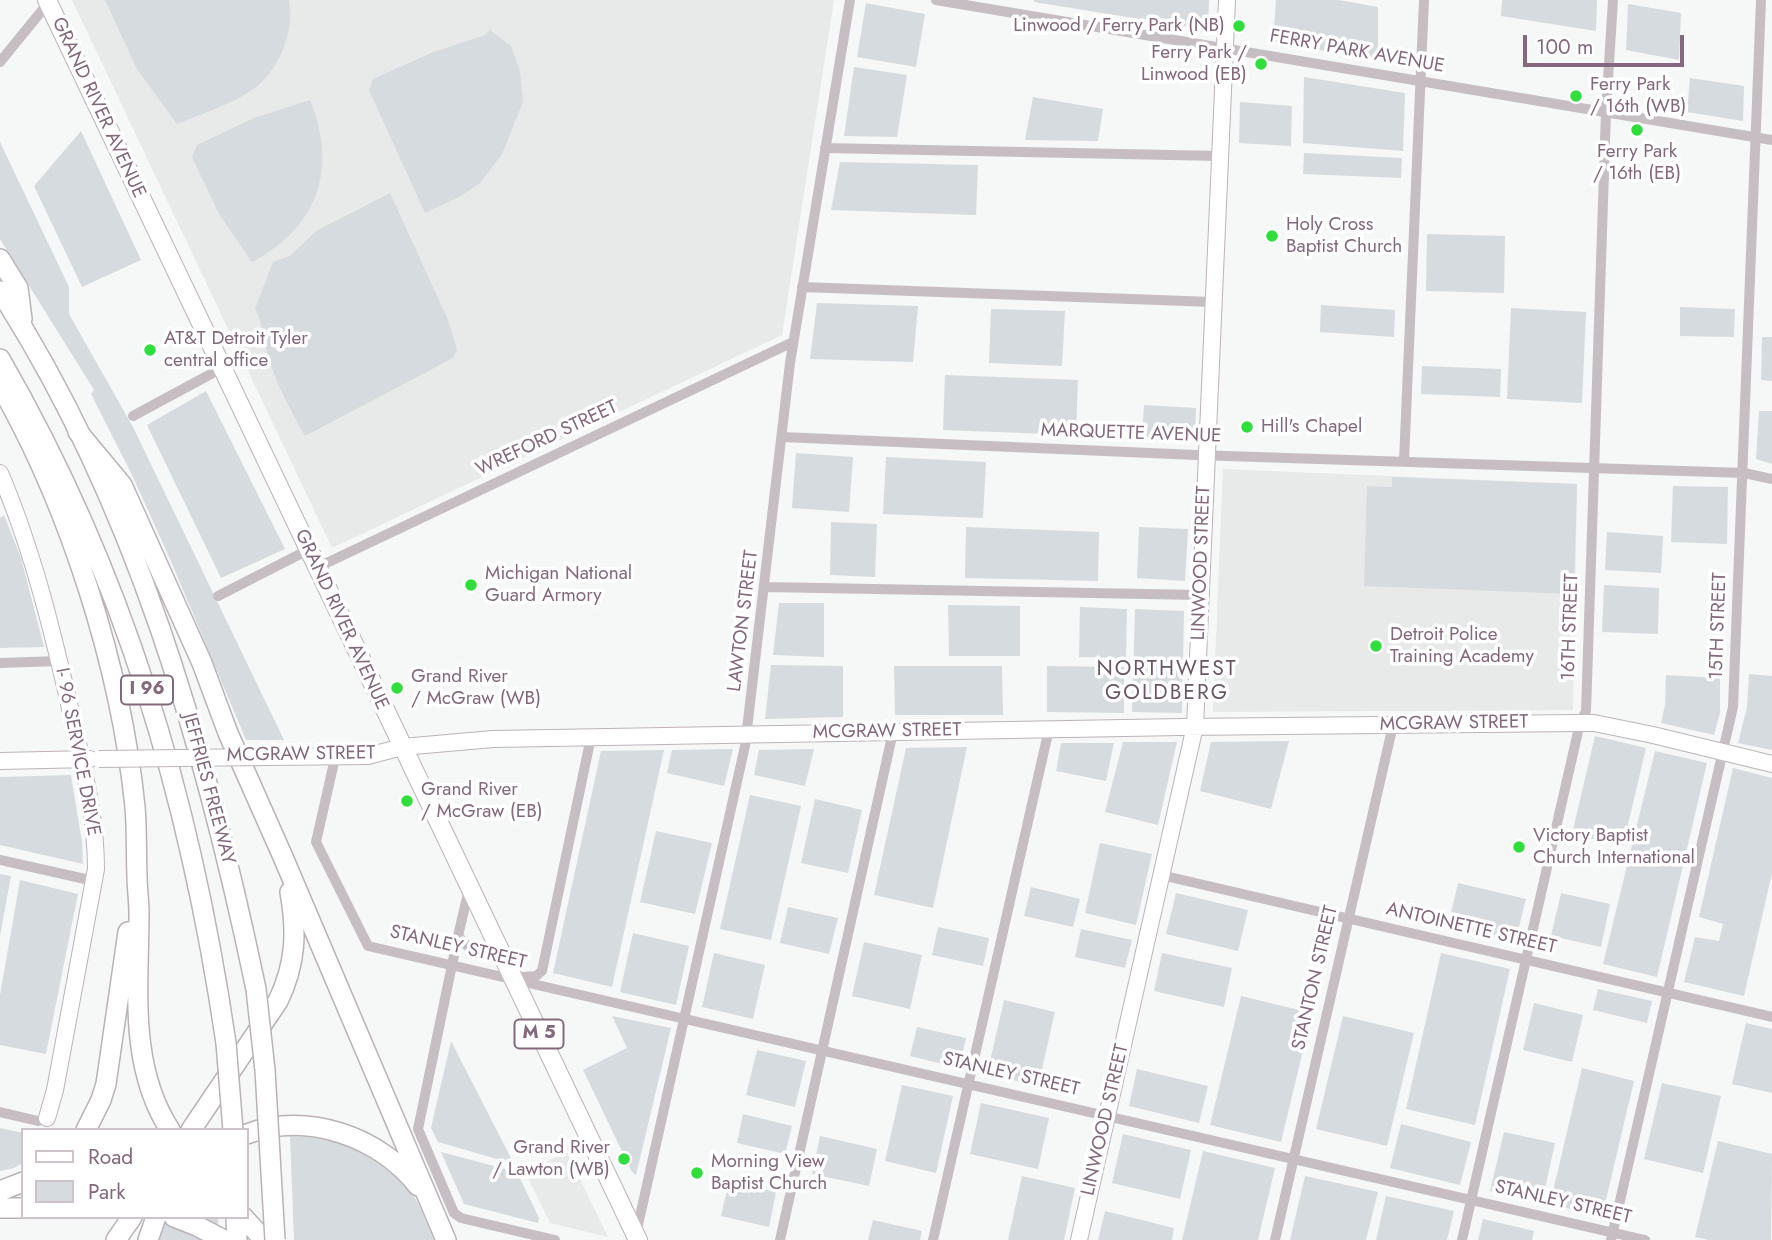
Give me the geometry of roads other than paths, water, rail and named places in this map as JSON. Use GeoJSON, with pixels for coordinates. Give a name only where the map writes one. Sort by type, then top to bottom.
{"type":"FeatureCollection","features":[{"type":"Feature","properties":{"kind":"highway"},"geometry":{"type":"LineString","coordinates":[[0,260],[18,288],[23,327]]}},
{"type":"Feature","properties":{"kind":"highway","name":"JEFFRIES FREEWAY"},"geometry":{"type":"LineString","coordinates":[[0,291],[23,327],[78,432],[125,533],[167,649],[219,828],[256,989],[265,1070],[275,1240]]}},
{"type":"Feature","properties":{"kind":"highway","name":"JEFFRIES FREEWAY"},"geometry":{"type":"LineString","coordinates":[[0,359],[32,414],[67,488],[128,635],[154,710],[184,818],[204,906],[226,1043],[233,1128]]}},
{"type":"Feature","properties":{"kind":"highway"},"geometry":{"type":"LineString","coordinates":[[0,385],[69,530],[93,606],[120,712],[136,818],[139,910],[138,1032],[145,1071],[168,1128]]}},
{"type":"Feature","properties":{"kind":"highway"},"geometry":{"type":"LineString","coordinates":[[78,432],[122,485],[202,663],[255,797],[446,1240]]}},
{"type":"Feature","properties":{"kind":"highway"},"geometry":{"type":"LineString","coordinates":[[192,1128],[278,1001],[292,967],[295,919],[283,857]]}},
{"type":"Feature","properties":{"kind":"highway"},"geometry":{"type":"LineString","coordinates":[[87,1128],[106,1084],[137,879]]}},
{"type":"Feature","properties":{"kind":"highway"},"geometry":{"type":"LineString","coordinates":[[248,1134],[295,1126],[317,1127],[352,1136],[376,1148],[404,1170],[434,1211]]}},
{"type":"Feature","properties":{"kind":"highway"},"geometry":{"type":"LineString","coordinates":[[0,1191],[21,1183]]}},
{"type":"Feature","properties":{"kind":"highway"},"geometry":{"type":"LineString","coordinates":[[0,1208],[21,1208]]}},
{"type":"Feature","properties":{"kind":"highway"},"geometry":{"type":"LineString","coordinates":[[116,1240],[131,1219]]}},
{"type":"Feature","properties":{"kind":"highway"},"geometry":{"type":"LineString","coordinates":[[148,1240],[155,1219]]}},
{"type":"Feature","properties":{"kind":"highway"},"geometry":{"type":"LineString","coordinates":[[179,1219],[223,1240]]}},
{"type":"Feature","properties":{"kind":"highway"},"geometry":{"type":"LineString","coordinates":[[236,1219],[237,1240]]}},
{"type":"Feature","properties":{"kind":"highway"},"geometry":{"type":"LineString","coordinates":[[245,1219],[264,1240]]}},
{"type":"Feature","properties":{"kind":"main road","name":"GRAND RIVER AVENUE"},"geometry":{"type":"LineString","coordinates":[[47,1],[636,1239]]}},
{"type":"Feature","properties":{"kind":"street","name":"LAWTON STREET"},"geometry":{"type":"LineString","coordinates":[[636,1239],[747,734],[793,342],[850,0]]}},
{"type":"Feature","properties":{"kind":"street","name":"FERRY PARK AVENUE"},"geometry":{"type":"LineString","coordinates":[[936,0],[1772,140]]}},
{"type":"Feature","properties":{"kind":"street","name":"LINWOOD STREET"},"geometry":{"type":"LineString","coordinates":[[1079,1240],[1195,726],[1227,0]]}},
{"type":"Feature","properties":{"kind":"street"},"geometry":{"type":"LineString","coordinates":[[1404,461],[1424,0]]}},
{"type":"Feature","properties":{"kind":"street","name":"16TH STREET"},"geometry":{"type":"LineString","coordinates":[[1462,1240],[1580,723],[1586,711],[1606,112],[1613,0]]}},
{"type":"Feature","properties":{"kind":"street","name":"15TH STREET"},"geometry":{"type":"LineString","coordinates":[[1612,1236],[1733,708],[1761,0]]}},
{"type":"Feature","properties":{"kind":"street"},"geometry":{"type":"LineString","coordinates":[[0,62],[47,1]]}},
{"type":"Feature","properties":{"kind":"street"},"geometry":{"type":"LineString","coordinates":[[825,148],[1220,156]]}},
{"type":"Feature","properties":{"kind":"street"},"geometry":{"type":"LineString","coordinates":[[803,287],[1213,302]]}},
{"type":"Feature","properties":{"kind":"street","name":"WREFORD STREET"},"geometry":{"type":"LineString","coordinates":[[316,568],[793,342]]}},
{"type":"Feature","properties":{"kind":"street"},"geometry":{"type":"LineString","coordinates":[[133,416],[222,368]]}},
{"type":"Feature","properties":{"kind":"street","name":"MARQUETTE AVENUE"},"geometry":{"type":"LineString","coordinates":[[782,437],[1744,473],[1772,479]]}},
{"type":"Feature","properties":{"kind":"street","name":"I- 96 SERVICE DRIVE"},"geometry":{"type":"LineString","coordinates":[[0,473],[4,496],[29,548],[60,661],[96,842],[94,881],[55,1090],[47,1118]]}},
{"type":"Feature","properties":{"kind":"street"},"geometry":{"type":"LineString","coordinates":[[218,596],[308,550]]}},
{"type":"Feature","properties":{"kind":"street"},"geometry":{"type":"LineString","coordinates":[[765,587],[1200,595]]}},
{"type":"Feature","properties":{"kind":"street"},"geometry":{"type":"LineString","coordinates":[[0,663],[60,661]]}},
{"type":"Feature","properties":{"kind":"street","name":"MCGRAW STREET"},"geometry":{"type":"LineString","coordinates":[[0,761],[335,758],[384,754],[402,747],[493,739],[1195,726],[1594,723],[1772,764]]}},
{"type":"Feature","properties":{"kind":"street","name":"STANTON STREET"},"geometry":{"type":"LineString","coordinates":[[1275,1240],[1392,725]]}},
{"type":"Feature","properties":{"kind":"street"},"geometry":{"type":"LineString","coordinates":[[933,1240],[1049,729]]}},
{"type":"Feature","properties":{"kind":"street"},"geometry":{"type":"LineString","coordinates":[[780,1240],[892,732]]}},
{"type":"Feature","properties":{"kind":"street"},"geometry":{"type":"LineString","coordinates":[[512,978],[536,976],[542,971],[591,737]]}},
{"type":"Feature","properties":{"kind":"street","name":"STANLEY STREET"},"geometry":{"type":"LineString","coordinates":[[335,758],[316,842],[368,946],[1471,1200],[1612,1236],[1645,1240]]}},
{"type":"Feature","properties":{"kind":"street"},"geometry":{"type":"LineString","coordinates":[[0,860],[94,881]]}},
{"type":"Feature","properties":{"kind":"street","name":"ANTOINETTE STREET"},"geometry":{"type":"LineString","coordinates":[[1161,875],[1772,1017]]}},
{"type":"Feature","properties":{"kind":"street"},"geometry":{"type":"LineString","coordinates":[[470,889],[451,964],[420,1113],[420,1133],[454,1213],[461,1218],[555,1240]]}},
{"type":"Feature","properties":{"kind":"street"},"geometry":{"type":"LineString","coordinates":[[458,936],[472,951],[500,951]]}},
{"type":"Feature","properties":{"kind":"street"},"geometry":{"type":"LineString","coordinates":[[0,1112],[38,1121],[47,1118]]}},
{"type":"Feature","properties":{"kind":"place","name":"Linwood / Ferry Park (NB)"},"geometry":{"type":"Point","coordinates":[1239,26]}},
{"type":"Feature","properties":{"kind":"place","name":"Ferry Park / Linwood (EB)"},"geometry":{"type":"Point","coordinates":[1261,64]}},
{"type":"Feature","properties":{"kind":"place","name":"Ferry Park / 16th (WB)"},"geometry":{"type":"Point","coordinates":[1576,96]}},
{"type":"Feature","properties":{"kind":"place","name":"Ferry Park / 16th (EB)"},"geometry":{"type":"Point","coordinates":[1637,130]}},
{"type":"Feature","properties":{"kind":"place","name":"Holy Cross Baptist Church"},"geometry":{"type":"Point","coordinates":[1272,236]}},
{"type":"Feature","properties":{"kind":"place","name":"AT&T Detroit Tyler central office"},"geometry":{"type":"Point","coordinates":[150,350]}},
{"type":"Feature","properties":{"kind":"place","name":"Hill's Chapel"},"geometry":{"type":"Point","coordinates":[1247,427]}},
{"type":"Feature","properties":{"kind":"place","name":"Michigan National Guard Armory"},"geometry":{"type":"Point","coordinates":[471,585]}},
{"type":"Feature","properties":{"kind":"place","name":"Detroit Police Training Academy"},"geometry":{"type":"Point","coordinates":[1376,646]}},
{"type":"Feature","properties":{"kind":"place","name":"Grand River / McGraw (WB)"},"geometry":{"type":"Point","coordinates":[397,688]}},
{"type":"Feature","properties":{"kind":"place","name":"Grand River / McGraw (EB)"},"geometry":{"type":"Point","coordinates":[407,801]}},
{"type":"Feature","properties":{"kind":"place","name":"Victory Baptist Church International"},"geometry":{"type":"Point","coordinates":[1519,847]}},
{"type":"Feature","properties":{"kind":"place","name":"Grand River / Lawton (WB)"},"geometry":{"type":"Point","coordinates":[624,1159]}},
{"type":"Feature","properties":{"kind":"place","name":"Morning View Baptist Church"},"geometry":{"type":"Point","coordinates":[697,1173]}},
{"type":"Feature","properties":{"kind":"district","name":"NORTHWEST GOLDBERG"},"geometry":{"type":"Point","coordinates":[1167,682]}}]}
